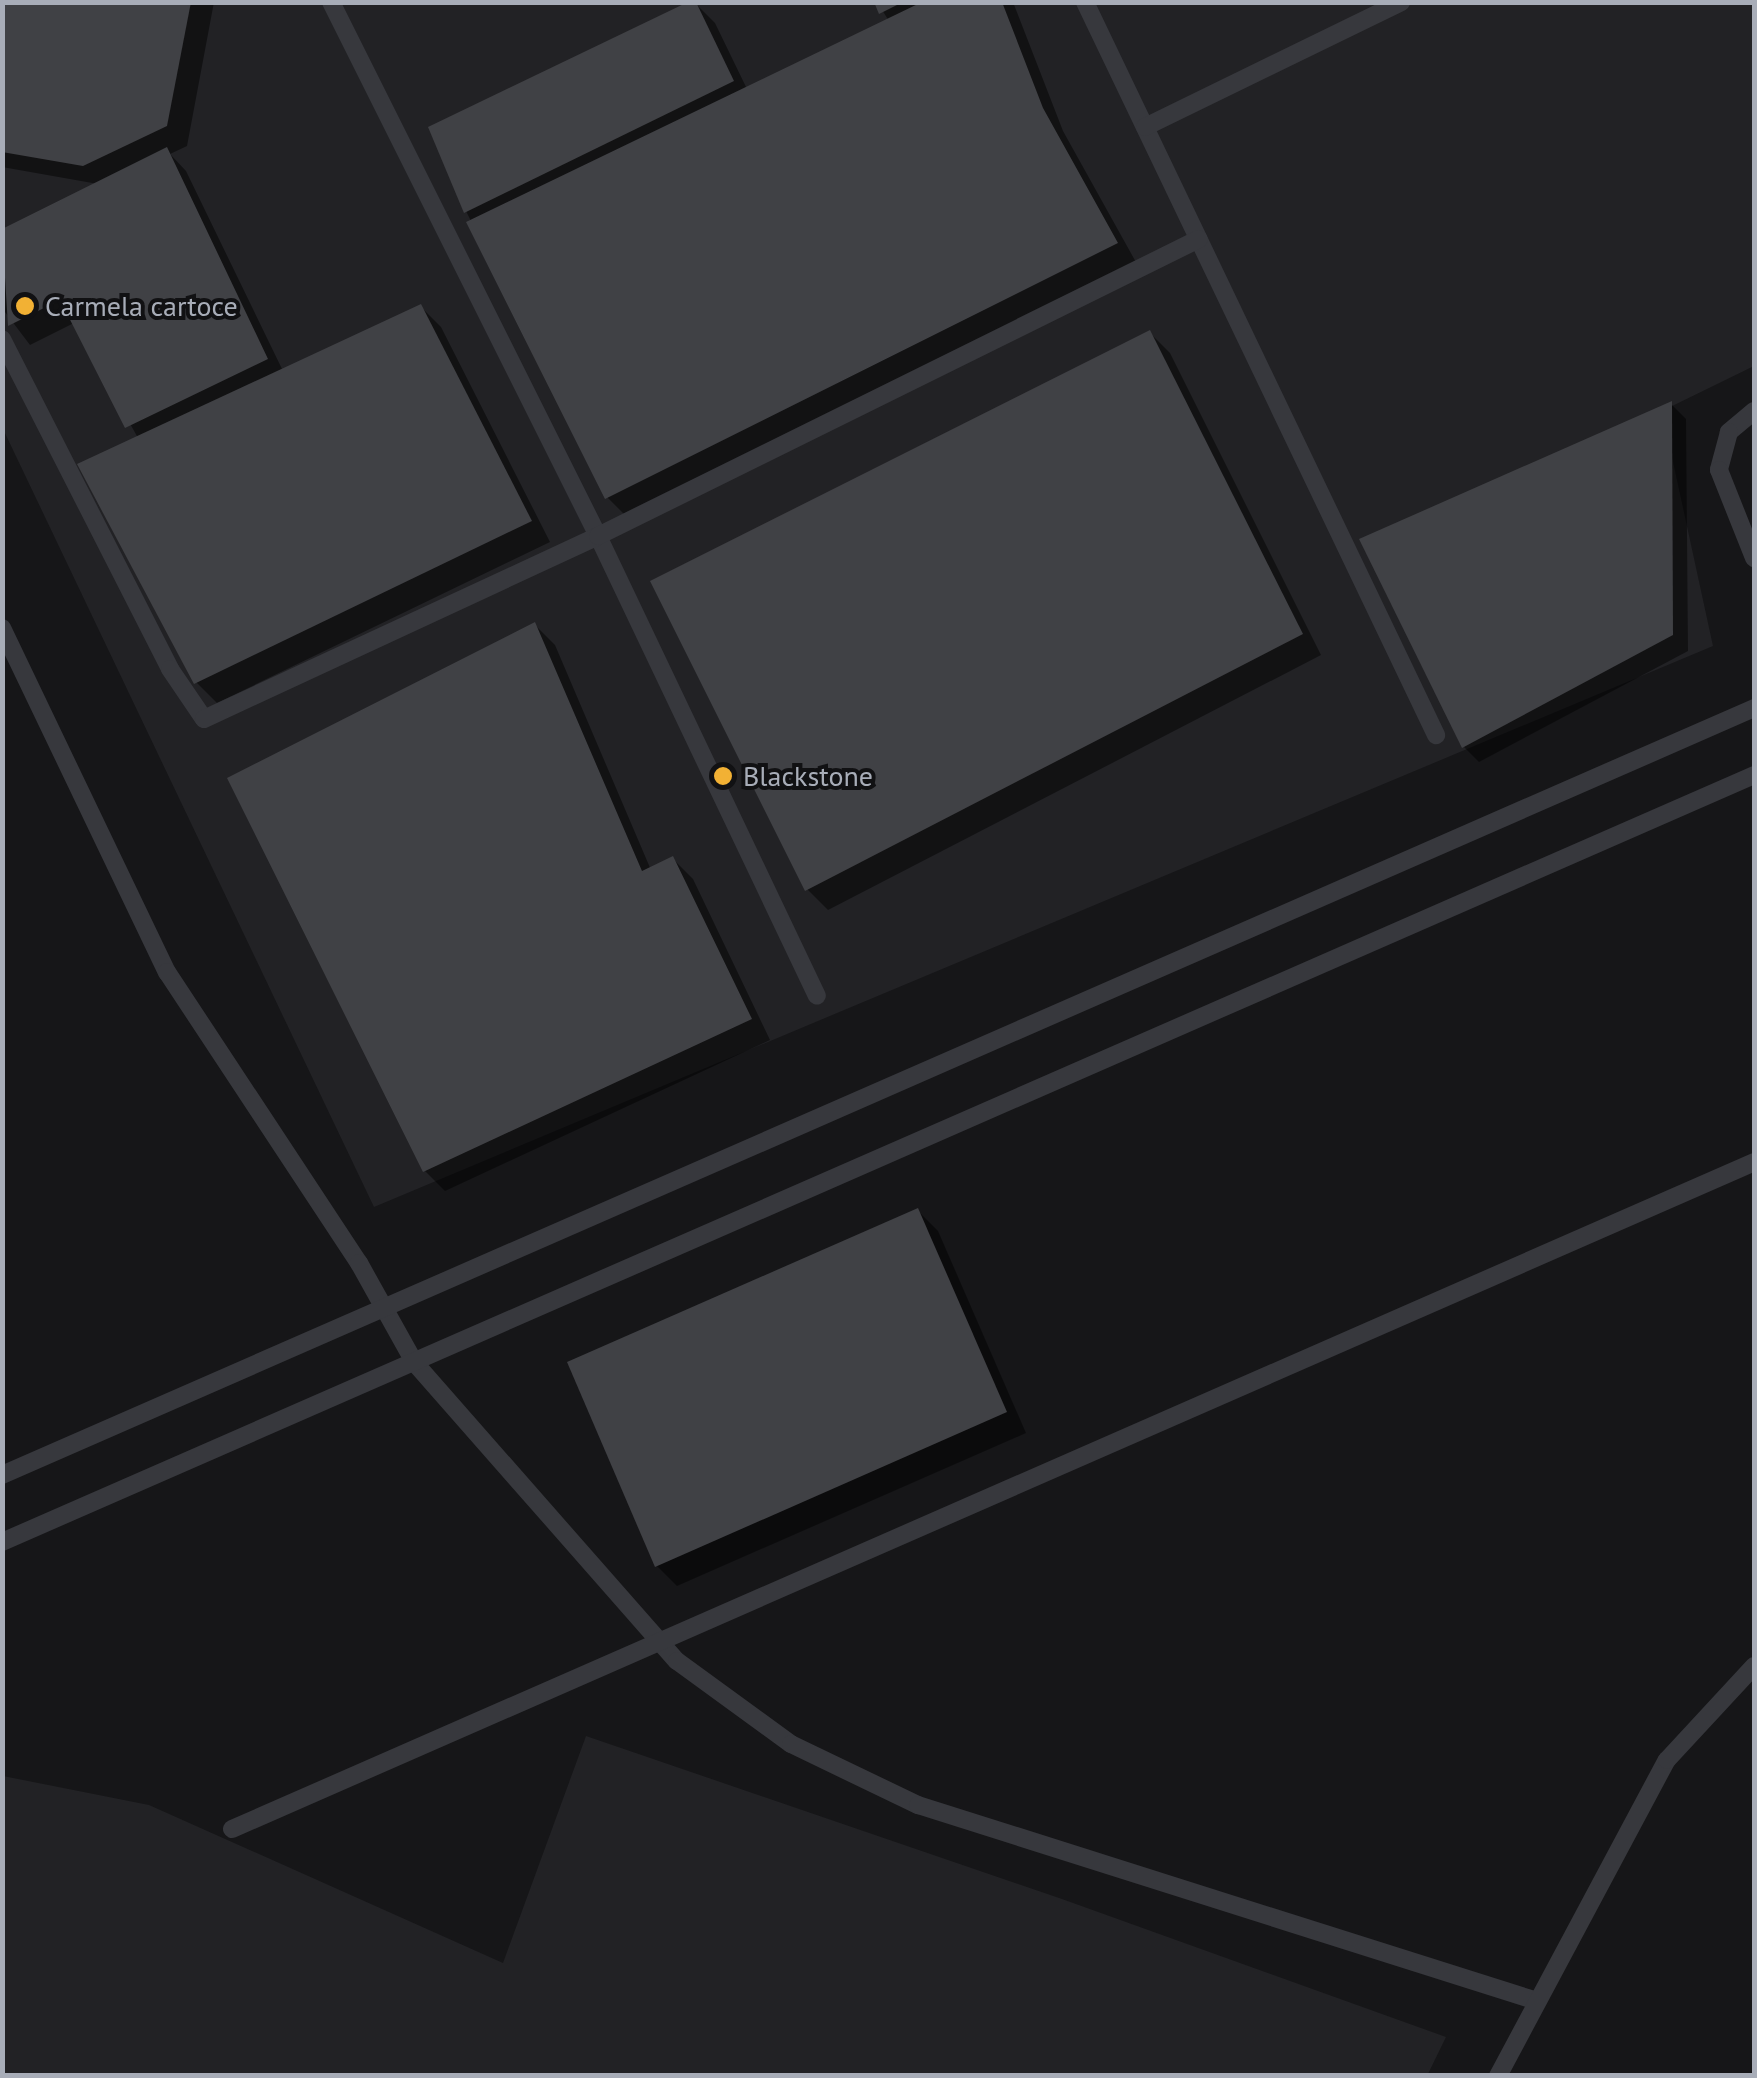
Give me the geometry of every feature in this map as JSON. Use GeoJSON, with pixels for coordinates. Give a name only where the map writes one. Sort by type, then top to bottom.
{"type":"FeatureCollection","features":[{"type":"Feature","properties":{"kind":"lane"},"geometry":{"type":"LineString","coordinates":[[331,2],[598,536],[816,996]]}},
{"type":"Feature","properties":{"kind":"lane"},"geometry":{"type":"LineString","coordinates":[[1085,2],[1436,734]]}},
{"type":"Feature","properties":{"kind":"lane"},"geometry":{"type":"LineString","coordinates":[[1145,127],[1401,2]]}},
{"type":"Feature","properties":{"kind":"lane"},"geometry":{"type":"LineString","coordinates":[[2,339],[170,669],[204,719],[598,536],[1199,239]]}},
{"type":"Feature","properties":{"kind":"lane"},"geometry":{"type":"LineString","coordinates":[[1754,411],[1729,432],[1719,470],[1754,558]]}},
{"type":"Feature","properties":{"kind":"lane"},"geometry":{"type":"LineString","coordinates":[[2,628],[167,972],[386,1307],[414,1362],[658,1642],[714,1691],[791,1744],[918,1805],[1537,2001]]}},
{"type":"Feature","properties":{"kind":"lane"},"geometry":{"type":"LineString","coordinates":[[2,1475],[1754,708]]}},
{"type":"Feature","properties":{"kind":"lane"},"geometry":{"type":"LineString","coordinates":[[2,1542],[1754,775]]}},
{"type":"Feature","properties":{"kind":"lane"},"geometry":{"type":"LineString","coordinates":[[232,1829],[1754,1162]]}},
{"type":"Feature","properties":{"kind":"lane"},"geometry":{"type":"LineString","coordinates":[[1498,2076],[1667,1760],[1754,1666]]}},
{"type":"Feature","properties":{"kind":"shaded area"},"geometry":{"type":"Polygon","coordinates":[[[3,3],[1754,3],[1754,366],[1662,411],[1713,646],[374,1207],[3,429],[3,3]]]}},
{"type":"Feature","properties":{"kind":"shaded area"},"geometry":{"type":"Polygon","coordinates":[[[586,1736],[1062,1899],[1446,2037],[1427,2076],[3,2075],[3,1776],[149,1805],[503,1963],[586,1736]]]}},
{"type":"Feature","properties":{"kind":"building"},"geometry":{"type":"Polygon","coordinates":[[[2,2],[191,2],[167,126],[83,166],[2,152],[2,2]]]}},
{"type":"Feature","properties":{"kind":"building"},"geometry":{"type":"Polygon","coordinates":[[[688,2],[696,2],[734,81],[464,213],[428,127],[688,2]]]}},
{"type":"Feature","properties":{"kind":"building"},"geometry":{"type":"Polygon","coordinates":[[[874,2],[903,2],[879,14],[874,2]]]}},
{"type":"Feature","properties":{"kind":"building"},"geometry":{"type":"Polygon","coordinates":[[[922,2],[1002,2],[1043,108],[1118,243],[605,499],[466,222],[922,2]]]}},
{"type":"Feature","properties":{"kind":"building"},"geometry":{"type":"Polygon","coordinates":[[[167,147],[268,359],[125,428],[60,300],[8,326],[2,229],[167,147]]]}},
{"type":"Feature","properties":{"kind":"building"},"geometry":{"type":"Polygon","coordinates":[[[421,304],[532,521],[194,684],[77,464],[421,304]]]}},
{"type":"Feature","properties":{"kind":"building"},"geometry":{"type":"Polygon","coordinates":[[[1150,330],[1303,634],[805,891],[650,581],[1150,330]]]}},
{"type":"Feature","properties":{"kind":"building"},"geometry":{"type":"Polygon","coordinates":[[[1672,401],[1673,635],[1462,748],[1359,539],[1672,401]]]}},
{"type":"Feature","properties":{"kind":"building"},"geometry":{"type":"Polygon","coordinates":[[[535,622],[642,871],[673,856],[752,1019],[423,1172],[227,778],[535,622]]]}},
{"type":"Feature","properties":{"kind":"building"},"geometry":{"type":"Polygon","coordinates":[[[918,1208],[1007,1412],[655,1567],[567,1362],[918,1208]]]}},
{"type":"Feature","properties":{"kind":"place","name":"Carmela cartoce"},"geometry":{"type":"Point","coordinates":[25,306]}},
{"type":"Feature","properties":{"kind":"place","name":"Blackstone"},"geometry":{"type":"Point","coordinates":[723,776]}}]}
